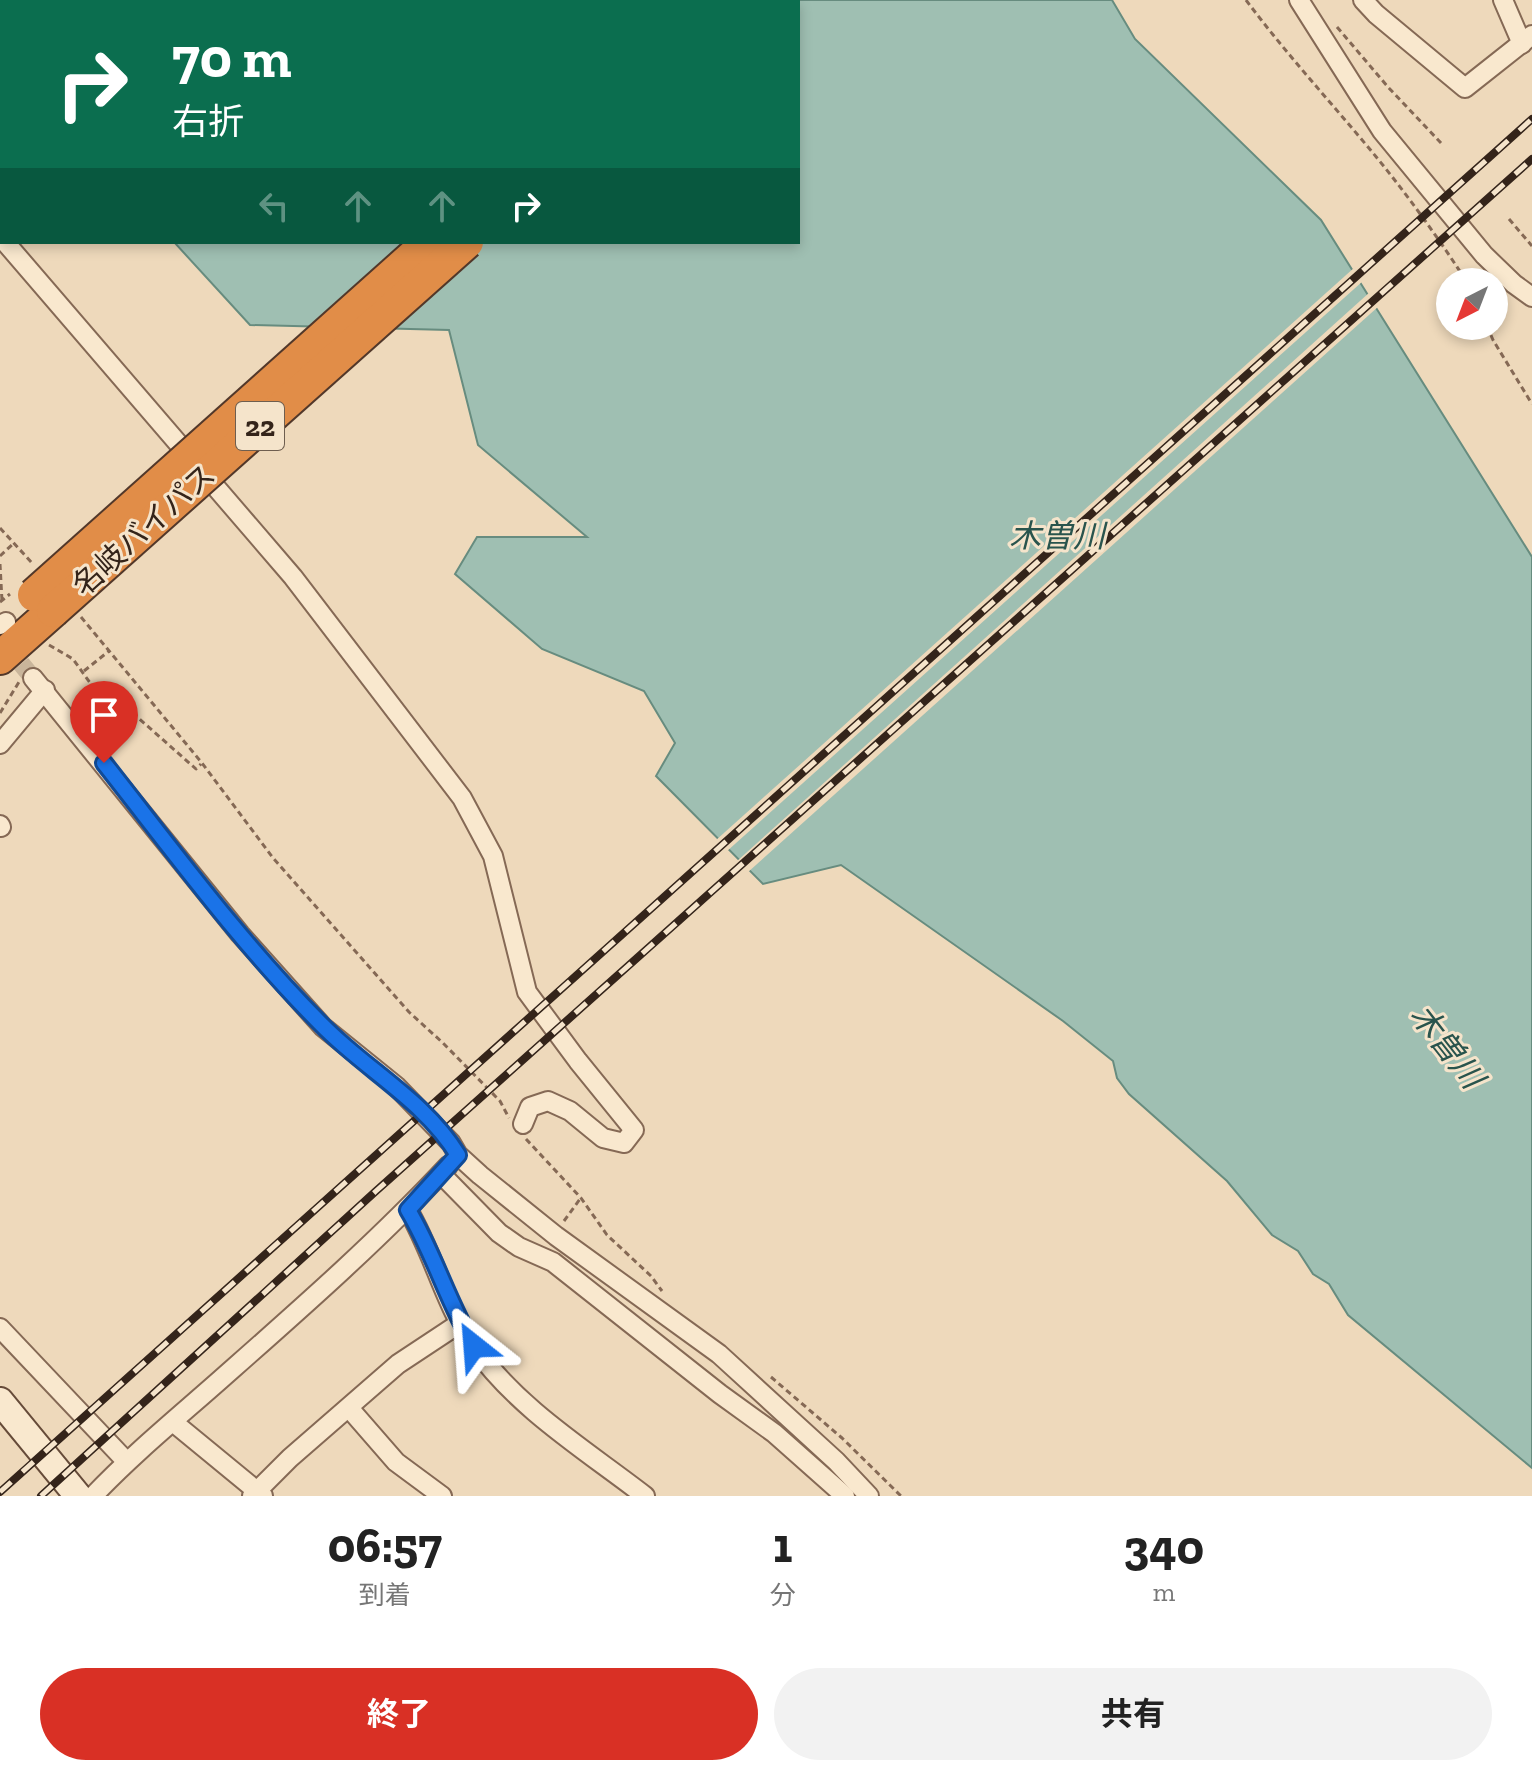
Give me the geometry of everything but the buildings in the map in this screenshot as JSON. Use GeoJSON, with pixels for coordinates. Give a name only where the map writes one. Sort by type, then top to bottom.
{"type":"FeatureCollection","features":[{"type":"Feature","properties":{"kind":"highway","name":"名岐バイパス"},"geometry":{"type":"LineString","coordinates":[[0,658],[28,619],[427,244]]}},
{"type":"Feature","properties":{"kind":"highway","name":"名岐バイパス"},"geometry":{"type":"LineString","coordinates":[[28,619],[465,244]]}},
{"type":"Feature","properties":{"kind":"street"},"geometry":{"type":"LineString","coordinates":[[1299,0],[1390,141],[1484,255],[1532,297]]}},
{"type":"Feature","properties":{"kind":"street"},"geometry":{"type":"LineString","coordinates":[[1363,0],[1465,88],[1527,39],[1503,0]]}},
{"type":"Feature","properties":{"kind":"street"},"geometry":{"type":"LineString","coordinates":[[6,244],[293,577],[462,798],[493,856],[527,992],[634,1130],[624,1143],[603,1138],[570,1111],[548,1101],[530,1107],[517,1124]]}},
{"type":"Feature","properties":{"kind":"street"},"geometry":{"type":"LineString","coordinates":[[0,673],[28,619]]}},
{"type":"Feature","properties":{"kind":"street"},"geometry":{"type":"LineString","coordinates":[[0,744],[39,684],[240,934],[323,1027],[396,1086],[451,1143],[458,1155],[556,1236],[719,1354],[836,1461],[869,1496]]}},
{"type":"Feature","properties":{"kind":"street"},"geometry":{"type":"LineString","coordinates":[[93,1496],[126,1461],[408,1210],[458,1155]]}},
{"type":"Feature","properties":{"kind":"street"},"geometry":{"type":"LineString","coordinates":[[441,1174],[499,1233],[519,1247],[553,1262],[774,1433],[845,1496]]}},
{"type":"Feature","properties":{"kind":"street"},"geometry":{"type":"LineString","coordinates":[[408,1210],[421,1232],[460,1323],[474,1346],[505,1383],[545,1420],[645,1496]]}},
{"type":"Feature","properties":{"kind":"street"},"geometry":{"type":"LineString","coordinates":[[173,1422],[257,1494],[290,1458],[398,1364],[460,1323]]}},
{"type":"Feature","properties":{"kind":"street"},"geometry":{"type":"LineString","coordinates":[[0,1328],[126,1461]]}},
{"type":"Feature","properties":{"kind":"street"},"geometry":{"type":"LineString","coordinates":[[0,1401],[78,1496]]}},
{"type":"Feature","properties":{"kind":"street"},"geometry":{"type":"LineString","coordinates":[[349,1408],[396,1462],[442,1496]]}},
{"type":"Feature","properties":{"kind":"path"},"geometry":{"type":"LineString","coordinates":[[1246,0],[1412,202],[1457,268]]}},
{"type":"Feature","properties":{"kind":"path"},"geometry":{"type":"LineString","coordinates":[[1333,22],[1441,143]]}},
{"type":"Feature","properties":{"kind":"path"},"geometry":{"type":"LineString","coordinates":[[1509,219],[1532,246]]}},
{"type":"Feature","properties":{"kind":"path"},"geometry":{"type":"LineString","coordinates":[[1493,340],[1532,404]]}},
{"type":"Feature","properties":{"kind":"path"},"geometry":{"type":"LineString","coordinates":[[0,528],[33,564]]}},
{"type":"Feature","properties":{"kind":"path"},"geometry":{"type":"LineString","coordinates":[[0,556],[14,543]]}},
{"type":"Feature","properties":{"kind":"path"},"geometry":{"type":"LineString","coordinates":[[0,564],[28,619],[84,671],[108,708],[118,700],[196,769],[202,763]]}},
{"type":"Feature","properties":{"kind":"path"},"geometry":{"type":"LineString","coordinates":[[28,619],[110,651],[303,893],[409,1012],[500,1101],[581,1198],[607,1235],[651,1276],[665,1297]]}},
{"type":"Feature","properties":{"kind":"path"},"geometry":{"type":"LineString","coordinates":[[84,671],[110,651]]}},
{"type":"Feature","properties":{"kind":"path"},"geometry":{"type":"LineString","coordinates":[[563,1220],[581,1198]]}},
{"type":"Feature","properties":{"kind":"water","name":"木曽川"},"geometry":{"type":"Polygon","coordinates":[[[800,0],[1112,0],[1135,39],[1321,220],[1532,557],[1532,1468],[1348,1315],[1329,1284],[1313,1274],[1298,1251],[1272,1235],[1227,1181],[1129,1094],[1117,1078],[1113,1061],[1063,1021],[841,865],[763,884],[656,776],[675,743],[644,691],[542,649],[455,574],[477,537],[587,537],[478,445],[449,330],[250,325],[176,244],[800,244],[800,0]]]}},
{"type":"Feature","properties":{"kind":"pier"},"geometry":{"type":"Polygon","coordinates":[[[1355,267],[1363,281],[726,852],[715,841],[1355,267]]]}},
{"type":"Feature","properties":{"kind":"pier"},"geometry":{"type":"Polygon","coordinates":[[[1370,292],[1379,306],[747,873],[736,862],[1370,292]]]}},
{"type":"Feature","properties":{"kind":"tunnel"},"geometry":{"type":"LineString","coordinates":[[4,643],[33,678]]}},
{"type":"Feature","properties":{"kind":"railway"},"geometry":{"type":"LineString","coordinates":[[0,1492],[1532,119]]}},
{"type":"Feature","properties":{"kind":"railway"},"geometry":{"type":"LineString","coordinates":[[41,1496],[376,1191],[1532,159]]}},
{"type":"Feature","properties":{"kind":"route"},"geometry":{"type":"LineString","coordinates":[[104,763],[240,934],[323,1027],[396,1086],[451,1143],[458,1155],[408,1210],[421,1232],[460,1323],[474,1346]]}}]}
